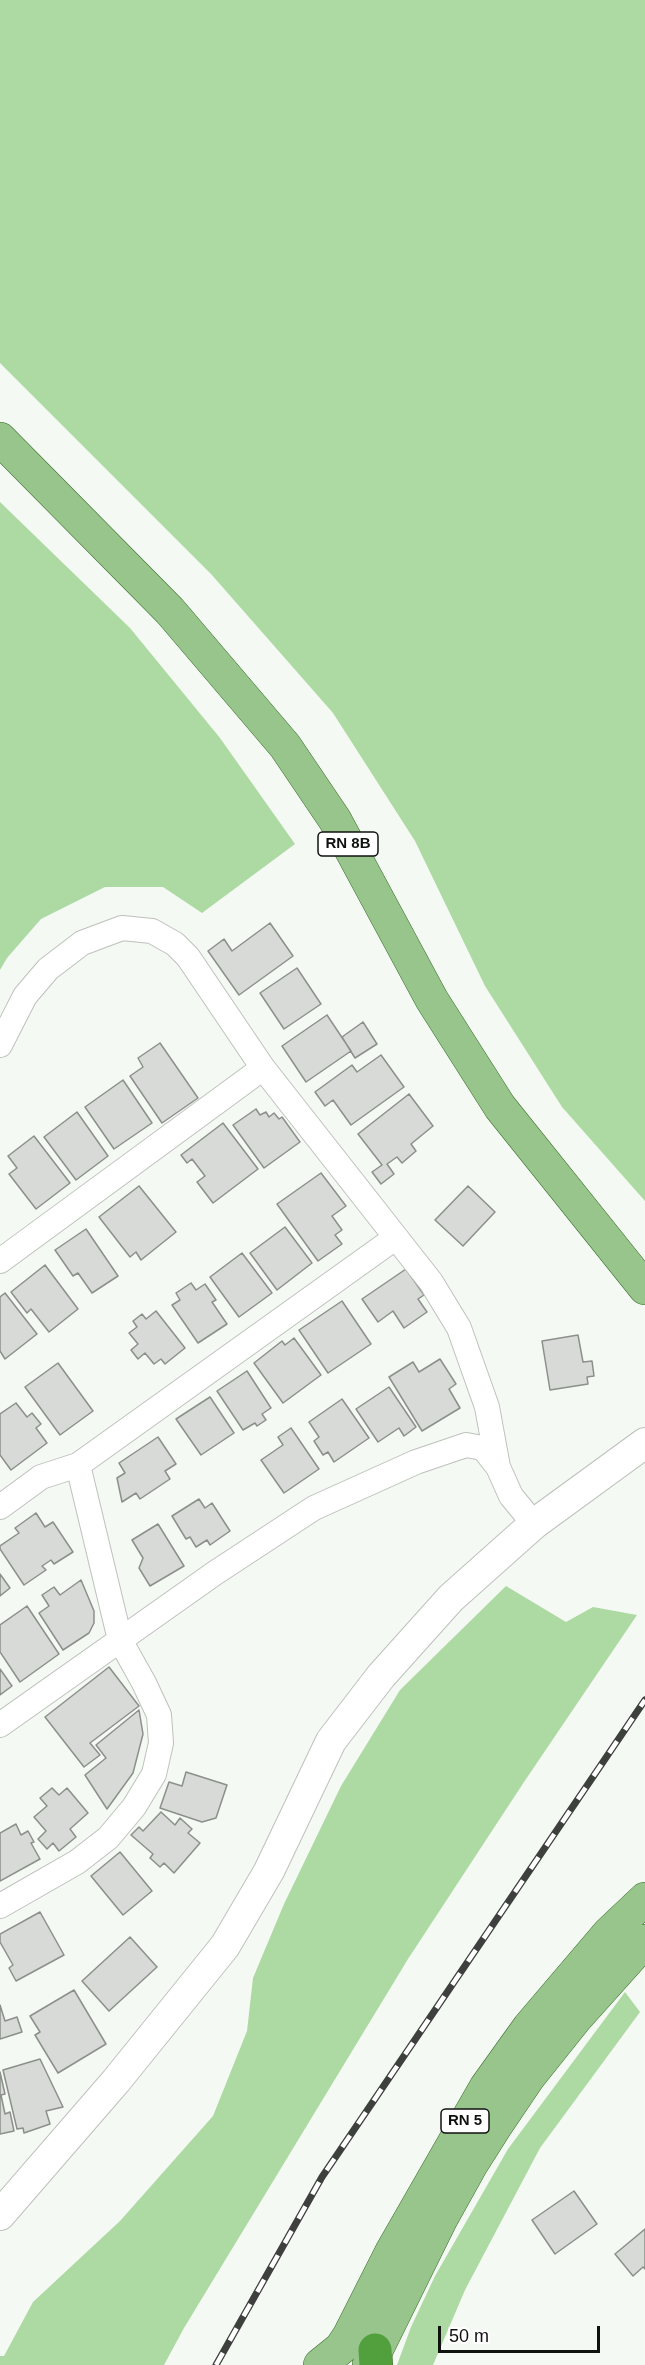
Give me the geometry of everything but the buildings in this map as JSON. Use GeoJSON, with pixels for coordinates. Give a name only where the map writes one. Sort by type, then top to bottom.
{"type":"FeatureCollection","features":[{"type":"Feature","properties":{"kind":"main road","name":"RN 8B"},"geometry":{"type":"LineString","coordinates":[[0,439],[170,611],[285,746],[334,820],[432,1000],[500,1107],[645,1288]]}},
{"type":"Feature","properties":{"kind":"main road","name":"RN 5"},"geometry":{"type":"LineString","coordinates":[[320,2365],[341,2348],[350,2336],[392,2251],[486,2086],[529,2027],[609,1933],[645,1899]]}},
{"type":"Feature","properties":{"kind":"main road","name":"RN 5"},"geometry":{"type":"LineString","coordinates":[[373,2360],[441,2220],[497,2124],[528,2078],[576,2018],[645,1941]]}},
{"type":"Feature","properties":{"kind":"street"},"geometry":{"type":"LineString","coordinates":[[0,1045],[25,996],[48,969],[82,944],[123,928],[152,930],[175,944],[263,1068],[431,1282],[459,1328],[487,1407],[498,1467],[511,1496],[534,1524]]}},
{"type":"Feature","properties":{"kind":"street"},"geometry":{"type":"LineString","coordinates":[[0,1262],[263,1068]]}},
{"type":"Feature","properties":{"kind":"street"},"geometry":{"type":"LineString","coordinates":[[0,1507],[41,1477],[78,1465],[395,1238]]}},
{"type":"Feature","properties":{"kind":"street"},"geometry":{"type":"LineString","coordinates":[[0,2215],[116,2081],[225,1946],[269,1871],[332,1741],[381,1676],[451,1598],[534,1524],[645,1443]]}},
{"type":"Feature","properties":{"kind":"street"},"geometry":{"type":"LineString","coordinates":[[0,1725],[215,1573],[314,1508],[416,1462],[466,1445],[483,1448],[498,1467]]}},
{"type":"Feature","properties":{"kind":"street"},"geometry":{"type":"LineString","coordinates":[[0,1906],[76,1862],[108,1838],[134,1807],[154,1774],[161,1743],[159,1715],[120,1640],[78,1465]]}},
{"type":"Feature","properties":{"kind":"green space"},"geometry":{"type":"Polygon","coordinates":[[[0,0],[645,0],[645,1201],[562,1107],[485,986],[415,841],[333,713],[211,574],[0,363],[0,0]]]}},
{"type":"Feature","properties":{"kind":"green space"},"geometry":{"type":"Polygon","coordinates":[[[0,502],[130,628],[220,738],[295,844],[202,913],[163,887],[105,887],[41,919],[7,958],[0,970],[0,502]]]}},
{"type":"Feature","properties":{"kind":"green space"},"geometry":{"type":"Polygon","coordinates":[[[506,1586],[566,1622],[593,1607],[637,1615],[408,1959],[184,2328],[164,2365],[0,2365],[0,2356],[4,2356],[33,2302],[120,2221],[213,2116],[247,2031],[253,1978],[284,1904],[341,1786],[400,1690],[506,1586]]]}},
{"type":"Feature","properties":{"kind":"green space"},"geometry":{"type":"Polygon","coordinates":[[[625,1992],[640,2012],[540,2148],[465,2290],[433,2365],[397,2365],[411,2327],[435,2276],[508,2149],[625,1992]]]}},
{"type":"Feature","properties":{"kind":"railway"},"geometry":{"type":"LineString","coordinates":[[216,2365],[322,2177],[645,1700]]}}]}
